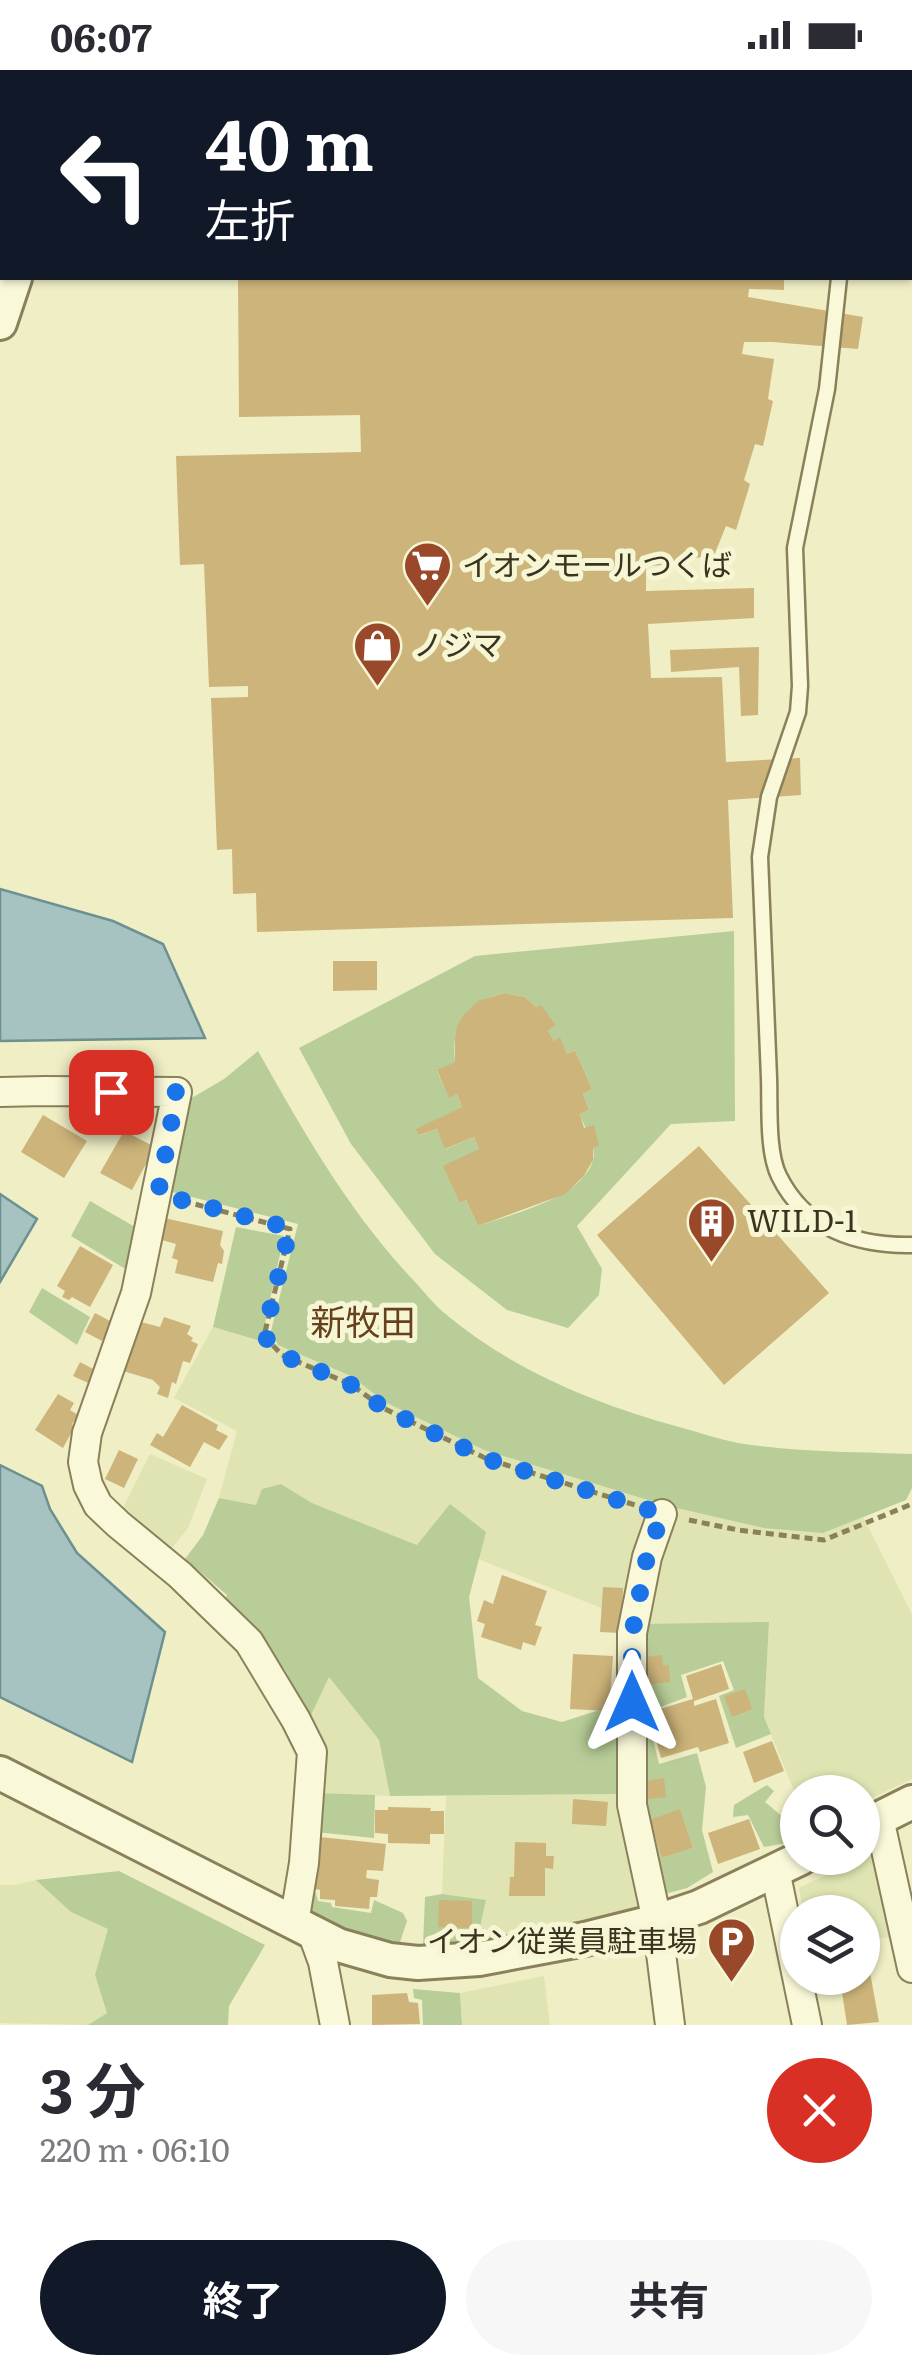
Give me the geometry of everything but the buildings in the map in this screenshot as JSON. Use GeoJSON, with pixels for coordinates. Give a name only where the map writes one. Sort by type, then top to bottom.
{"type":"FeatureCollection","features":[{"type":"Feature","properties":{"kind":"street"},"geometry":{"type":"LineString","coordinates":[[0,323],[15,280]]}},
{"type":"Feature","properties":{"kind":"street"},"geometry":{"type":"LineString","coordinates":[[0,1092],[177,1092],[136,1293],[86,1433],[83,1462],[88,1485],[98,1504],[180,1575],[248,1642],[312,1752],[303,1928],[323,1962],[336,2025]]}},
{"type":"Feature","properties":{"kind":"street"},"geometry":{"type":"LineString","coordinates":[[662,1514],[647,1557],[632,1634],[632,1805],[656,1921],[670,2025]]}},
{"type":"Feature","properties":{"kind":"street"},"geometry":{"type":"LineString","coordinates":[[0,1773],[303,1928],[363,1954],[418,1963],[479,1959],[656,1921],[699,1906],[780,1868]]}},
{"type":"Feature","properties":{"kind":"street"},"geometry":{"type":"LineString","coordinates":[[880,1817],[912,1802]]}},
{"type":"Feature","properties":{"kind":"street"},"geometry":{"type":"LineString","coordinates":[[880,1857],[912,1968]]}},
{"type":"Feature","properties":{"kind":"street"},"geometry":{"type":"LineString","coordinates":[[789,1875],[808,2025]]}},
{"type":"Feature","properties":{"kind":"lane"},"geometry":{"type":"LineString","coordinates":[[839,280],[827,389],[796,548],[798,712],[768,797],[762,828],[770,1119],[777,1173],[811,1217],[838,1234],[863,1242],[912,1245]]}},
{"type":"Feature","properties":{"kind":"path"},"geometry":{"type":"LineString","coordinates":[[158,1194],[290,1228],[264,1336],[282,1355],[350,1384],[385,1409],[487,1459],[662,1514],[738,1530],[824,1540],[912,1504]]}},
{"type":"Feature","properties":{"kind":"green space"},"geometry":{"type":"Polygon","coordinates":[[[734,931],[735,1121],[671,1124],[577,1226],[602,1269],[599,1295],[568,1328],[507,1310],[435,1254],[351,1144],[299,1048],[475,956],[734,931]],[[504,993],[479,1002],[463,1016],[455,1036],[455,1062],[437,1071],[449,1097],[457,1094],[462,1107],[417,1130],[420,1135],[437,1129],[446,1149],[474,1137],[479,1149],[460,1203],[466,1200],[478,1226],[561,1194],[587,1173],[593,1160],[592,1143],[580,1114],[589,1110],[583,1094],[592,1089],[575,1050],[567,1054],[560,1038],[554,1041],[548,1031],[556,1025],[541,1006],[536,1007],[525,997],[504,993]]]}},
{"type":"Feature","properties":{"kind":"green space"},"geometry":{"type":"Polygon","coordinates":[[[258,1051],[311,1143],[370,1230],[435,1305],[473,1336],[557,1384],[648,1418],[723,1440],[803,1450],[912,1454],[912,1488],[906,1500],[823,1533],[764,1528],[668,1506],[484,1450],[385,1402],[351,1376],[278,1345],[271,1331],[298,1224],[168,1191],[185,1102],[224,1079],[258,1051]]]}},
{"type":"Feature","properties":{"kind":"green space"},"geometry":{"type":"Polygon","coordinates":[[[90,1201],[135,1227],[127,1270],[71,1236],[90,1201]]]}},
{"type":"Feature","properties":{"kind":"green space"},"geometry":{"type":"Polygon","coordinates":[[[236,1227],[284,1236],[261,1341],[213,1327],[236,1227]]]}},
{"type":"Feature","properties":{"kind":"green space"},"geometry":{"type":"Polygon","coordinates":[[[42,1288],[90,1317],[77,1345],[29,1312],[42,1288]]]}},
{"type":"Feature","properties":{"kind":"green space"},"geometry":{"type":"Polygon","coordinates":[[[213,1327],[278,1345],[351,1376],[385,1402],[484,1450],[823,1533],[863,1517],[912,1614],[912,1779],[880,1794],[880,1775],[788,1775],[764,1717],[769,1623],[642,1624],[478,1559],[485,1532],[418,1545],[312,1503],[281,1484],[256,1505],[219,1498],[237,1431],[174,1398],[213,1327]]]}},
{"type":"Feature","properties":{"kind":"green space"},"geometry":{"type":"Polygon","coordinates":[[[150,1454],[207,1479],[188,1528],[172,1548],[122,1510],[150,1454]]]}},
{"type":"Feature","properties":{"kind":"green space"},"geometry":{"type":"Polygon","coordinates":[[[281,1484],[312,1503],[417,1545],[450,1504],[486,1532],[469,1597],[478,1678],[522,1711],[562,1722],[621,1703],[619,1794],[390,1796],[379,1740],[329,1677],[310,1717],[285,1670],[224,1604],[227,1595],[185,1559],[203,1535],[219,1498],[256,1505],[262,1489],[281,1484]]]}},
{"type":"Feature","properties":{"kind":"green space"},"geometry":{"type":"Polygon","coordinates":[[[769,1622],[764,1717],[771,1734],[736,1748],[719,1696],[734,1690],[723,1661],[681,1675],[687,1697],[650,1711],[659,1764],[697,1753],[706,1787],[702,1830],[713,1872],[687,1888],[665,1894],[643,1815],[646,1763],[642,1624],[769,1622]],[[680,1810],[649,1820],[662,1858],[693,1848],[680,1810]]]}},
{"type":"Feature","properties":{"kind":"green space"},"geometry":{"type":"Polygon","coordinates":[[[328,1676],[379,1740],[390,1796],[298,1792],[297,1731],[310,1717],[328,1676]]]}},
{"type":"Feature","properties":{"kind":"green space"},"geometry":{"type":"Polygon","coordinates":[[[767,1785],[774,1791],[765,1802],[780,1815],[780,1844],[764,1847],[748,1815],[733,1817],[734,1805],[767,1785]]]}},
{"type":"Feature","properties":{"kind":"green space"},"geometry":{"type":"Polygon","coordinates":[[[317,1793],[375,1795],[374,1838],[315,1832],[317,1793]]]}},
{"type":"Feature","properties":{"kind":"green space"},"geometry":{"type":"Polygon","coordinates":[[[619,1794],[641,1909],[489,1939],[480,1928],[485,1900],[442,1894],[446,1796],[619,1794]]]}},
{"type":"Feature","properties":{"kind":"green space"},"geometry":{"type":"Polygon","coordinates":[[[119,1871],[265,1945],[229,2006],[228,2025],[88,2025],[107,2013],[95,1975],[108,1929],[71,1912],[36,1880],[119,1871]]]}},
{"type":"Feature","properties":{"kind":"green space"},"geometry":{"type":"Polygon","coordinates":[[[826,1875],[876,1875],[891,1937],[880,1939],[880,1895],[800,1895],[799,1888],[826,1875]]]}},
{"type":"Feature","properties":{"kind":"green space"},"geometry":{"type":"Polygon","coordinates":[[[36,1880],[71,1912],[109,1929],[95,1975],[107,2013],[88,2025],[0,2023],[0,1885],[36,1880]]]}},
{"type":"Feature","properties":{"kind":"green space"},"geometry":{"type":"Polygon","coordinates":[[[316,1893],[318,1901],[331,1903],[332,1907],[371,1913],[374,1900],[403,1913],[407,1921],[398,1948],[360,1939],[303,1913],[307,1894],[316,1893]]]}},
{"type":"Feature","properties":{"kind":"green space"},"geometry":{"type":"Polygon","coordinates":[[[442,1894],[486,1900],[480,1927],[489,1939],[448,1947],[423,1946],[425,1897],[442,1894]]]}},
{"type":"Feature","properties":{"kind":"green space"},"geometry":{"type":"Polygon","coordinates":[[[544,1976],[550,2025],[462,2025],[460,1993],[544,1976]]]}},
{"type":"Feature","properties":{"kind":"green space"},"geometry":{"type":"Polygon","coordinates":[[[413,1989],[460,1993],[462,2025],[423,2025],[422,2000],[414,1998],[413,1989]]]}},
{"type":"Feature","properties":{"kind":"water"},"geometry":{"type":"Polygon","coordinates":[[[0,889],[113,921],[163,944],[205,1038],[0,1041],[0,889]]]}},
{"type":"Feature","properties":{"kind":"water"},"geometry":{"type":"Polygon","coordinates":[[[0,1194],[37,1219],[0,1282],[0,1194]]]}},
{"type":"Feature","properties":{"kind":"water"},"geometry":{"type":"Polygon","coordinates":[[[0,1465],[42,1486],[50,1509],[77,1553],[165,1632],[132,1762],[0,1697],[0,1465]]]}},
{"type":"Feature","properties":{"kind":"place","name":"イオンモールつくば"},"geometry":{"type":"Point","coordinates":[427,608]}},
{"type":"Feature","properties":{"kind":"place","name":"ノジマ"},"geometry":{"type":"Point","coordinates":[378,688]}},
{"type":"Feature","properties":{"kind":"place","name":"WILD-1"},"geometry":{"type":"Point","coordinates":[712,1264]}},
{"type":"Feature","properties":{"kind":"place","name":"イオン従業員駐車場"},"geometry":{"type":"Point","coordinates":[732,1984]}},
{"type":"Feature","properties":{"kind":"district","name":"新牧田"},"geometry":{"type":"Point","coordinates":[363,1323]}},
{"type":"Feature","properties":{"kind":"route"},"geometry":{"type":"LineString","coordinates":[[111,1092],[177,1092],[158,1194],[290,1228],[264,1336],[272,1348],[350,1384],[385,1409],[487,1459],[662,1514],[647,1557],[632,1634],[632,1702]]}}]}
